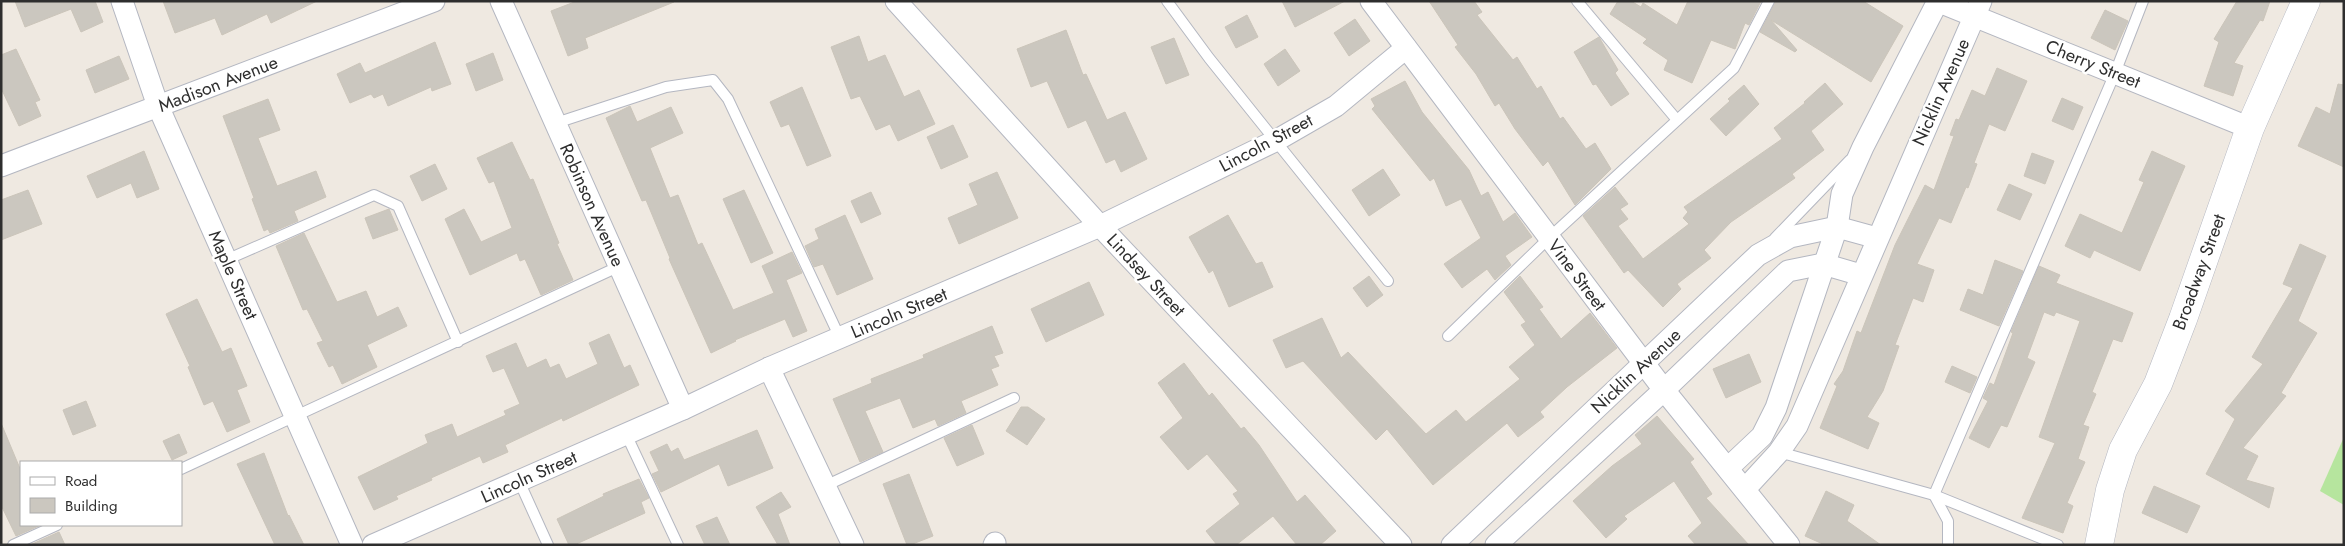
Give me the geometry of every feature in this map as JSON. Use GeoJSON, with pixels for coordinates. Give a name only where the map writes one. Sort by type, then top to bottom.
{"type":"FeatureCollection","features":[{"type":"Feature","properties":{"kind":"main road","name":"Broadway Street"},"geometry":{"type":"LineString","coordinates":[[2099,545],[2110,490],[2123,450],[2158,384],[2180,328],[2250,128],[2306,1]]}},
{"type":"Feature","properties":{"kind":"street","name":"Maple Street"},"geometry":{"type":"LineString","coordinates":[[122,1],[158,106],[352,545]]}},
{"type":"Feature","properties":{"kind":"street","name":"Madison Avenue"},"geometry":{"type":"LineString","coordinates":[[1,166],[434,1]]}},
{"type":"Feature","properties":{"kind":"street","name":"Robinson Avenue"},"geometry":{"type":"LineString","coordinates":[[502,1],[683,409]]}},
{"type":"Feature","properties":{"kind":"street","name":"Lindsey Street"},"geometry":{"type":"LineString","coordinates":[[896,1],[1100,226],[1401,545]]}},
{"type":"Feature","properties":{"kind":"street","name":"Vine Street"},"geometry":{"type":"LineString","coordinates":[[1371,1],[1644,364],[1789,545]]}},
{"type":"Feature","properties":{"kind":"street","name":"Cherry Street"},"geometry":{"type":"LineString","coordinates":[[1938,1],[1978,9],[2114,73],[2250,128]]}},
{"type":"Feature","properties":{"kind":"street"},"geometry":{"type":"LineString","coordinates":[[1728,468],[1762,436],[1776,408],[1837,227],[1842,194],[1863,146],[1938,1]]}},
{"type":"Feature","properties":{"kind":"street","name":"Nicklin Avenue"},"geometry":{"type":"LineString","coordinates":[[1745,489],[1780,452],[1797,426],[1978,9]]}},
{"type":"Feature","properties":{"kind":"street","name":"Lincoln Street"},"geometry":{"type":"LineString","coordinates":[[373,545],[683,409],[769,368],[1100,226],[1276,140],[1336,106],[1406,48]]}},
{"type":"Feature","properties":{"kind":"street","name":"Nicklin Avenue"},"geometry":{"type":"LineString","coordinates":[[1452,545],[1758,255],[1790,238],[1837,227],[1877,238]]}},
{"type":"Feature","properties":{"kind":"street","name":"Nicklin Avenue"},"geometry":{"type":"LineString","coordinates":[[1496,545],[1664,390],[1788,271],[1823,264],[1861,275]]}},
{"type":"Feature","properties":{"kind":"street"},"geometry":{"type":"LineString","coordinates":[[769,368],[853,545]]}},
{"type":"Feature","properties":{"kind":"lane"},"geometry":{"type":"LineString","coordinates":[[1167,1],[1209,58],[1388,281]]}},
{"type":"Feature","properties":{"kind":"lane"},"geometry":{"type":"LineString","coordinates":[[1577,1],[1677,120]]}},
{"type":"Feature","properties":{"kind":"lane"},"geometry":{"type":"LineString","coordinates":[[1448,336],[1549,238],[1734,68],[1770,1]]}},
{"type":"Feature","properties":{"kind":"lane"},"geometry":{"type":"LineString","coordinates":[[1934,495],[2143,1]]}},
{"type":"Feature","properties":{"kind":"lane"},"geometry":{"type":"LineString","coordinates":[[556,123],[666,87],[713,80],[728,99],[840,338]]}},
{"type":"Feature","properties":{"kind":"lane"},"geometry":{"type":"LineString","coordinates":[[1758,255],[1863,146]]}},
{"type":"Feature","properties":{"kind":"lane"},"geometry":{"type":"LineString","coordinates":[[226,260],[374,195],[398,206],[458,342]]}},
{"type":"Feature","properties":{"kind":"lane"},"geometry":{"type":"LineString","coordinates":[[182,469],[296,418],[620,266]]}},
{"type":"Feature","properties":{"kind":"lane"},"geometry":{"type":"LineString","coordinates":[[825,486],[1014,398]]}},
{"type":"Feature","properties":{"kind":"lane"},"geometry":{"type":"LineString","coordinates":[[626,434],[678,545]]}},
{"type":"Feature","properties":{"kind":"lane"},"geometry":{"type":"LineString","coordinates":[[1780,452],[1934,495],[2058,545]]}},
{"type":"Feature","properties":{"kind":"lane"},"geometry":{"type":"LineString","coordinates":[[519,481],[548,545]]}},
{"type":"Feature","properties":{"kind":"lane"},"geometry":{"type":"LineString","coordinates":[[1934,495],[1948,521],[1948,545]]}},
{"type":"Feature","properties":{"kind":"lane"},"geometry":{"type":"LineString","coordinates":[[13,545],[55,526]]}},
{"type":"Feature","properties":{"kind":"green space"},"geometry":{"type":"Polygon","coordinates":[[[2344,437],[2344,505],[2320,491],[2344,437]]]}},
{"type":"Feature","properties":{"kind":"building"},"geometry":{"type":"Polygon","coordinates":[[[15,1],[95,1],[103,22],[81,32],[71,9],[25,27],[15,1]]]}},
{"type":"Feature","properties":{"kind":"building"},"geometry":{"type":"Polygon","coordinates":[[[163,1],[317,1],[271,23],[267,14],[222,35],[215,18],[175,33],[163,1]]]}},
{"type":"Feature","properties":{"kind":"building"},"geometry":{"type":"Polygon","coordinates":[[[577,1],[674,2],[585,38],[588,48],[568,56],[551,11],[577,1]]]}},
{"type":"Feature","properties":{"kind":"building"},"geometry":{"type":"Polygon","coordinates":[[[1282,1],[1345,1],[1295,27],[1282,1]]]}},
{"type":"Feature","properties":{"kind":"building"},"geometry":{"type":"Polygon","coordinates":[[[1429,1],[1474,1],[1482,12],[1477,15],[1513,60],[1517,57],[1537,89],[1541,86],[1560,119],[1563,117],[1586,149],[1595,143],[1611,169],[1575,205],[1548,161],[1543,166],[1515,129],[1499,103],[1495,106],[1476,74],[1455,47],[1458,45],[1429,1]]]}},
{"type":"Feature","properties":{"kind":"building"},"geometry":{"type":"Polygon","coordinates":[[[1618,1],[1631,1],[1641,7],[1643,3],[1677,25],[1688,1],[1761,1],[1749,25],[1745,23],[1735,49],[1711,40],[1692,83],[1664,70],[1668,60],[1643,43],[1647,39],[1610,14],[1618,1]]]}},
{"type":"Feature","properties":{"kind":"building"},"geometry":{"type":"Polygon","coordinates":[[[1776,1],[1863,1],[1903,26],[1871,82],[1771,20],[1797,50],[1795,52],[1760,32],[1776,1]]]}},
{"type":"Feature","properties":{"kind":"building"},"geometry":{"type":"Polygon","coordinates":[[[2237,1],[2270,1],[2263,21],[2260,20],[2234,63],[2243,66],[2233,96],[2204,86],[2219,42],[2214,39],[2237,1]]]}},
{"type":"Feature","properties":{"kind":"building"},"geometry":{"type":"Polygon","coordinates":[[[2105,10],[2128,21],[2115,50],[2091,38],[2105,10]]]}},
{"type":"Feature","properties":{"kind":"building"},"geometry":{"type":"Polygon","coordinates":[[[1247,15],[1258,37],[1236,48],[1225,27],[1247,15]]]}},
{"type":"Feature","properties":{"kind":"building"},"geometry":{"type":"Polygon","coordinates":[[[1355,19],[1370,41],[1349,56],[1334,33],[1355,19]]]}},
{"type":"Feature","properties":{"kind":"building"},"geometry":{"type":"Polygon","coordinates":[[[1066,30],[1083,75],[1086,74],[1107,120],[1125,112],[1147,159],[1121,172],[1115,159],[1106,163],[1086,120],[1068,128],[1047,81],[1031,87],[1017,49],[1066,30]]]}},
{"type":"Feature","properties":{"kind":"building"},"geometry":{"type":"Polygon","coordinates":[[[859,36],[868,62],[885,55],[904,97],[919,90],[935,124],[898,141],[890,124],[876,130],[860,96],[851,99],[831,47],[859,36]]]}},
{"type":"Feature","properties":{"kind":"building"},"geometry":{"type":"Polygon","coordinates":[[[1599,37],[1618,70],[1615,73],[1629,94],[1611,106],[1596,84],[1593,85],[1574,52],[1599,37]]]}},
{"type":"Feature","properties":{"kind":"building"},"geometry":{"type":"Polygon","coordinates":[[[1174,38],[1189,75],[1166,84],[1151,47],[1174,38]]]}},
{"type":"Feature","properties":{"kind":"building"},"geometry":{"type":"Polygon","coordinates":[[[435,42],[451,84],[432,91],[431,87],[388,106],[383,94],[374,98],[371,94],[350,103],[337,74],[360,63],[365,73],[435,42]]]}},
{"type":"Feature","properties":{"kind":"building"},"geometry":{"type":"Polygon","coordinates":[[[16,49],[40,100],[35,102],[41,116],[19,126],[1,88],[1,55],[16,49]]]}},
{"type":"Feature","properties":{"kind":"building"},"geometry":{"type":"Polygon","coordinates":[[[1285,49],[1300,71],[1278,86],[1264,64],[1285,49]]]}},
{"type":"Feature","properties":{"kind":"building"},"geometry":{"type":"Polygon","coordinates":[[[493,53],[503,80],[476,91],[466,64],[493,53]]]}},
{"type":"Feature","properties":{"kind":"building"},"geometry":{"type":"Polygon","coordinates":[[[119,56],[129,79],[95,93],[86,70],[119,56]]]}},
{"type":"Feature","properties":{"kind":"building"},"geometry":{"type":"Polygon","coordinates":[[[1997,68],[2027,81],[2005,131],[1989,124],[1974,163],[1977,164],[1968,188],[1966,187],[1951,223],[1939,218],[1917,264],[1934,270],[1923,302],[1913,298],[1895,345],[1899,346],[1883,391],[1867,417],[1879,423],[1868,449],[1820,428],[1837,386],[1834,384],[1843,371],[1857,331],[1861,333],[1895,245],[1925,185],[1934,190],[1954,136],[1950,135],[1956,119],[1959,120],[1972,90],[1985,96],[1997,68]]]}},
{"type":"Feature","properties":{"kind":"building"},"geometry":{"type":"Polygon","coordinates":[[[1405,81],[1422,112],[1469,170],[1481,196],[1488,192],[1503,222],[1515,213],[1532,237],[1505,256],[1511,265],[1495,280],[1487,269],[1462,288],[1444,264],[1481,238],[1461,199],[1446,206],[1434,178],[1430,181],[1372,109],[1375,106],[1371,99],[1405,81]]]}},
{"type":"Feature","properties":{"kind":"building"},"geometry":{"type":"Polygon","coordinates":[[[1825,83],[1843,104],[1811,131],[1824,150],[1792,174],[1795,178],[1731,222],[1704,250],[1711,258],[1677,284],[1681,289],[1663,307],[1628,270],[1624,273],[1583,216],[1615,187],[1628,204],[1620,209],[1628,219],[1618,226],[1643,259],[1689,224],[1683,218],[1688,212],[1684,207],[1782,139],[1774,128],[1805,103],[1825,83]]]}},
{"type":"Feature","properties":{"kind":"building"},"geometry":{"type":"Polygon","coordinates":[[[2338,84],[2344,85],[2344,167],[2298,146],[2316,107],[2330,114],[2338,84]]]}},
{"type":"Feature","properties":{"kind":"building"},"geometry":{"type":"Polygon","coordinates":[[[1744,85],[1759,104],[1726,136],[1710,119],[1744,85]]]}},
{"type":"Feature","properties":{"kind":"building"},"geometry":{"type":"Polygon","coordinates":[[[802,87],[831,156],[807,166],[789,124],[781,127],[770,102],[802,87]]]}},
{"type":"Feature","properties":{"kind":"building"},"geometry":{"type":"Polygon","coordinates":[[[2062,98],[2083,107],[2073,130],[2052,121],[2062,98]]]}},
{"type":"Feature","properties":{"kind":"building"},"geometry":{"type":"Polygon","coordinates":[[[268,99],[280,130],[258,138],[277,186],[316,171],[326,197],[294,211],[298,221],[270,233],[268,229],[264,231],[252,199],[254,198],[223,116],[268,99]]]}},
{"type":"Feature","properties":{"kind":"building"},"geometry":{"type":"Polygon","coordinates":[[[630,106],[637,122],[671,107],[683,133],[650,148],[670,198],[678,195],[698,245],[702,243],[733,310],[774,293],[762,266],[792,252],[802,273],[786,280],[807,331],[793,337],[785,319],[735,340],[711,353],[669,259],[646,200],[642,201],[606,118],[630,106]]]}},
{"type":"Feature","properties":{"kind":"building"},"geometry":{"type":"Polygon","coordinates":[[[953,125],[968,157],[941,169],[927,137],[953,125]]]}},
{"type":"Feature","properties":{"kind":"building"},"geometry":{"type":"Polygon","coordinates":[[[512,142],[530,180],[533,179],[559,243],[557,244],[573,280],[541,295],[525,259],[520,261],[517,253],[470,275],[445,219],[464,209],[481,242],[512,228],[494,181],[489,183],[477,158],[512,142]]]}},
{"type":"Feature","properties":{"kind":"building"},"geometry":{"type":"Polygon","coordinates":[[[144,151],[159,189],[137,198],[131,183],[97,198],[87,176],[144,151]]]}},
{"type":"Feature","properties":{"kind":"building"},"geometry":{"type":"Polygon","coordinates":[[[2152,151],[2185,166],[2140,271],[2094,250],[2090,258],[2065,246],[2080,214],[2122,233],[2144,182],[2139,180],[2152,151]]]}},
{"type":"Feature","properties":{"kind":"building"},"geometry":{"type":"Polygon","coordinates":[[[2032,153],[2054,161],[2045,184],[2024,176],[2032,153]]]}},
{"type":"Feature","properties":{"kind":"building"},"geometry":{"type":"Polygon","coordinates":[[[435,164],[447,189],[422,201],[410,176],[435,164]]]}},
{"type":"Feature","properties":{"kind":"building"},"geometry":{"type":"Polygon","coordinates":[[[1383,169],[1400,195],[1369,216],[1352,190],[1383,169]]]}},
{"type":"Feature","properties":{"kind":"building"},"geometry":{"type":"Polygon","coordinates":[[[997,172],[1018,218],[959,244],[948,218],[978,205],[969,184],[997,172]]]}},
{"type":"Feature","properties":{"kind":"building"},"geometry":{"type":"Polygon","coordinates":[[[2009,184],[2032,194],[2020,220],[1997,210],[2009,184]]]}},
{"type":"Feature","properties":{"kind":"building"},"geometry":{"type":"Polygon","coordinates":[[[28,190],[42,224],[1,240],[1,200],[28,190]]]}},
{"type":"Feature","properties":{"kind":"building"},"geometry":{"type":"Polygon","coordinates":[[[744,190],[773,253],[751,263],[723,199],[744,190]]]}},
{"type":"Feature","properties":{"kind":"building"},"geometry":{"type":"Polygon","coordinates":[[[871,192],[881,214],[861,223],[851,201],[871,192]]]}},
{"type":"Feature","properties":{"kind":"building"},"geometry":{"type":"Polygon","coordinates":[[[389,209],[398,230],[373,239],[365,218],[389,209]]]}},
{"type":"Feature","properties":{"kind":"building"},"geometry":{"type":"Polygon","coordinates":[[[845,215],[873,279],[837,295],[823,264],[814,267],[805,246],[819,239],[815,229],[845,215]]]}},
{"type":"Feature","properties":{"kind":"building"},"geometry":{"type":"Polygon","coordinates":[[[1228,215],[1256,264],[1262,262],[1273,287],[1229,307],[1213,270],[1209,273],[1189,237],[1228,215]]]}},
{"type":"Feature","properties":{"kind":"building"},"geometry":{"type":"Polygon","coordinates":[[[304,233],[337,302],[366,291],[377,317],[398,307],[407,326],[367,345],[377,367],[342,384],[333,365],[329,367],[317,343],[323,341],[307,309],[303,310],[276,246],[304,233]]]}},
{"type":"Feature","properties":{"kind":"building"},"geometry":{"type":"Polygon","coordinates":[[[2300,244],[2326,256],[2298,321],[2317,333],[2281,393],[2286,396],[2243,448],[2258,456],[2246,480],[2274,488],[2269,508],[2206,474],[2235,419],[2225,411],[2263,364],[2252,357],[2293,288],[2283,284],[2300,244]]]}},
{"type":"Feature","properties":{"kind":"building"},"geometry":{"type":"Polygon","coordinates":[[[1995,260],[2023,271],[1999,326],[1960,310],[1968,289],[1983,295],[1995,260]]]}},
{"type":"Feature","properties":{"kind":"building"},"geometry":{"type":"Polygon","coordinates":[[[2039,266],[2060,275],[2056,283],[2133,313],[2122,342],[2113,339],[2092,392],[2096,394],[2083,425],[2089,427],[2078,459],[2085,462],[2067,503],[2073,506],[2063,533],[2022,518],[2055,443],[2039,437],[2080,321],[2056,312],[2054,316],[2044,312],[2027,358],[2035,362],[2007,427],[2001,425],[1989,448],[1969,438],[1988,401],[1983,398],[1990,383],[1994,385],[2013,333],[2011,332],[2039,266]]]}},
{"type":"Feature","properties":{"kind":"building"},"geometry":{"type":"Polygon","coordinates":[[[1369,276],[1383,295],[1367,307],[1353,288],[1369,276]]]}},
{"type":"Feature","properties":{"kind":"building"},"geometry":{"type":"Polygon","coordinates":[[[1520,276],[1543,307],[1539,309],[1561,339],[1590,313],[1617,348],[1567,387],[1540,412],[1544,417],[1518,437],[1507,423],[1433,485],[1387,429],[1376,440],[1303,361],[1286,368],[1273,340],[1322,318],[1341,358],[1348,352],[1426,434],[1456,410],[1466,422],[1520,379],[1509,367],[1535,345],[1521,325],[1526,322],[1504,292],[1520,276]]]}},
{"type":"Feature","properties":{"kind":"building"},"geometry":{"type":"Polygon","coordinates":[[[1089,282],[1104,315],[1046,342],[1031,309],[1089,282]]]}},
{"type":"Feature","properties":{"kind":"building"},"geometry":{"type":"Polygon","coordinates":[[[197,299],[222,352],[231,348],[247,386],[237,390],[250,422],[227,432],[213,401],[204,405],[188,367],[190,366],[166,314],[197,299]]]}},
{"type":"Feature","properties":{"kind":"building"},"geometry":{"type":"Polygon","coordinates":[[[992,326],[1003,353],[994,356],[999,366],[991,369],[998,385],[961,401],[966,413],[938,426],[935,419],[913,428],[900,398],[865,411],[883,452],[860,462],[833,399],[872,383],[871,379],[924,358],[923,355],[992,326]]]}},
{"type":"Feature","properties":{"kind":"building"},"geometry":{"type":"Polygon","coordinates":[[[609,334],[624,368],[630,365],[639,385],[563,421],[562,418],[505,445],[508,452],[483,463],[480,456],[431,478],[432,480],[396,496],[398,499],[374,510],[358,477],[428,443],[425,435],[452,424],[457,437],[506,415],[504,411],[520,404],[504,368],[493,372],[486,356],[516,343],[527,368],[546,359],[550,368],[559,364],[566,379],[598,364],[589,343],[609,334]]]}},
{"type":"Feature","properties":{"kind":"building"},"geometry":{"type":"Polygon","coordinates":[[[1749,354],[1761,382],[1726,398],[1713,369],[1749,354]]]}},
{"type":"Feature","properties":{"kind":"building"},"geometry":{"type":"Polygon","coordinates":[[[1184,363],[1209,396],[1212,393],[1241,429],[1244,427],[1259,445],[1297,502],[1305,495],[1336,531],[1320,545],[1297,545],[1273,516],[1236,545],[1217,545],[1206,531],[1240,504],[1233,494],[1238,491],[1207,454],[1188,470],[1160,437],[1183,418],[1158,383],[1184,363]]]}},
{"type":"Feature","properties":{"kind":"building"},"geometry":{"type":"Polygon","coordinates":[[[1952,366],[1977,377],[1970,393],[1945,382],[1952,366]]]}},
{"type":"Feature","properties":{"kind":"building"},"geometry":{"type":"Polygon","coordinates":[[[86,401],[96,426],[73,435],[63,410],[86,401]]]}},
{"type":"Feature","properties":{"kind":"building"},"geometry":{"type":"Polygon","coordinates":[[[1021,407],[1028,407],[1045,419],[1027,445],[1006,431],[1021,407]]]}},
{"type":"Feature","properties":{"kind":"building"},"geometry":{"type":"Polygon","coordinates":[[[1657,416],[1694,459],[1690,462],[1712,494],[1706,498],[1749,545],[1696,545],[1688,536],[1702,523],[1674,481],[1624,516],[1627,519],[1606,538],[1573,501],[1612,466],[1642,444],[1635,435],[1657,416]]]}},
{"type":"Feature","properties":{"kind":"building"},"geometry":{"type":"Polygon","coordinates":[[[1,423],[20,469],[20,526],[39,526],[16,536],[1,505],[1,423]]]}},
{"type":"Feature","properties":{"kind":"building"},"geometry":{"type":"Polygon","coordinates":[[[972,425],[984,454],[957,466],[944,438],[972,425]]]}},
{"type":"Feature","properties":{"kind":"building"},"geometry":{"type":"Polygon","coordinates":[[[757,430],[773,468],[728,486],[719,464],[661,492],[652,474],[659,471],[650,452],[667,444],[671,452],[678,448],[684,460],[757,430]]]}},
{"type":"Feature","properties":{"kind":"building"},"geometry":{"type":"Polygon","coordinates":[[[179,434],[187,453],[172,460],[163,441],[179,434]]]}},
{"type":"Feature","properties":{"kind":"building"},"geometry":{"type":"Polygon","coordinates":[[[264,453],[288,516],[304,545],[275,545],[237,464],[264,453]]]}},
{"type":"Feature","properties":{"kind":"building"},"geometry":{"type":"Polygon","coordinates":[[[909,474],[933,536],[907,545],[883,484],[909,474]]]}},
{"type":"Feature","properties":{"kind":"building"},"geometry":{"type":"Polygon","coordinates":[[[639,479],[649,498],[641,502],[645,513],[574,545],[569,545],[557,519],[604,496],[603,494],[639,479]]]}},
{"type":"Feature","properties":{"kind":"building"},"geometry":{"type":"Polygon","coordinates":[[[2154,486],[2200,506],[2187,533],[2142,513],[2154,486]]]}},
{"type":"Feature","properties":{"kind":"building"},"geometry":{"type":"Polygon","coordinates":[[[1826,491],[1854,505],[1847,521],[1881,545],[1825,545],[1805,536],[1826,491]]]}},
{"type":"Feature","properties":{"kind":"building"},"geometry":{"type":"Polygon","coordinates":[[[781,492],[791,507],[778,514],[790,545],[778,545],[756,507],[781,492]]]}},
{"type":"Feature","properties":{"kind":"building"},"geometry":{"type":"Polygon","coordinates":[[[717,517],[730,545],[705,545],[696,526],[717,517]]]}},
{"type":"Feature","properties":{"kind":"building"},"geometry":{"type":"Polygon","coordinates":[[[59,532],[65,545],[30,545],[59,532]]]}}]}
